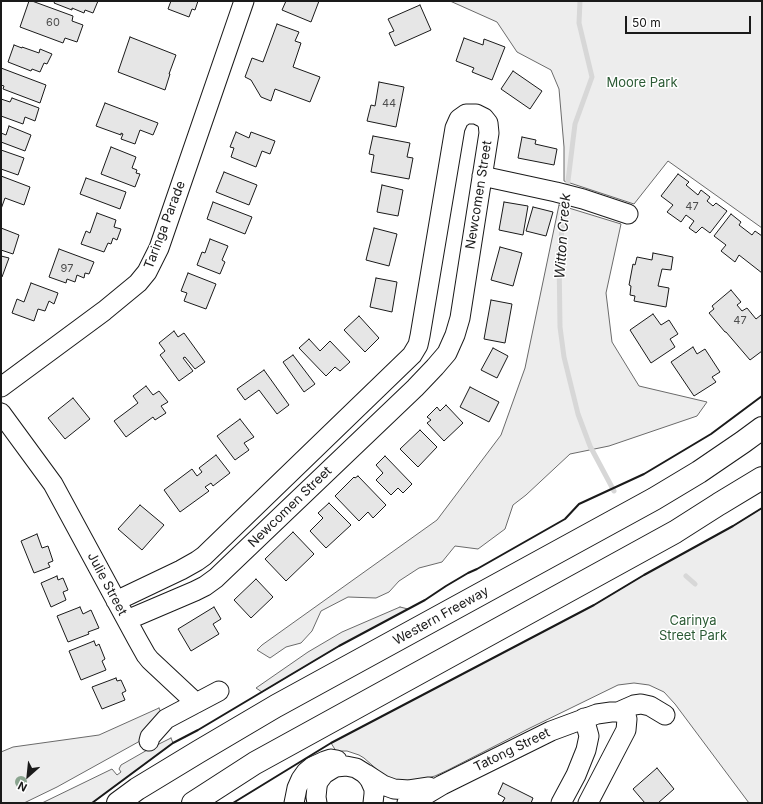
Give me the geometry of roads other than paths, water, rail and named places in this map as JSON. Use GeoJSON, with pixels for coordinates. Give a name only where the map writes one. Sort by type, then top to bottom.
{"type":"FeatureCollection","features":[{"type":"Feature","properties":{"kind":"highway","name":"Western Freeway"},"geometry":{"type":"LineString","coordinates":[[118,803],[137,789],[276,706],[654,499],[699,472],[762,428]]}},
{"type":"Feature","properties":{"kind":"highway"},"geometry":{"type":"LineString","coordinates":[[193,803],[255,763],[675,532],[762,478]]}},
{"type":"Feature","properties":{"kind":"street","name":"Taringa Parade"},"geometry":{"type":"LineString","coordinates":[[1,387],[104,311],[138,283],[147,272],[157,252],[166,227],[244,1]]}},
{"type":"Feature","properties":{"kind":"street","name":"Newcomen Street"},"geometry":{"type":"LineString","coordinates":[[116,601],[181,570],[204,556],[412,355],[418,345],[420,336],[455,128],[459,119],[466,114],[476,114],[484,118],[488,123],[489,133],[458,328],[447,353],[415,388],[216,578],[195,591],[127,620]]}},
{"type":"Feature","properties":{"kind":"street"},"geometry":{"type":"LineString","coordinates":[[482,176],[583,199],[628,214]]}},
{"type":"Feature","properties":{"kind":"street"},"geometry":{"type":"LineString","coordinates":[[412,355],[435,367]]}},
{"type":"Feature","properties":{"kind":"street","name":"Julie Street"},"geometry":{"type":"LineString","coordinates":[[1,413],[32,454],[57,491],[140,646],[150,660],[196,703]]}},
{"type":"Feature","properties":{"kind":"street","name":"Julie Street"},"geometry":{"type":"LineString","coordinates":[[1,437],[32,454]]}},
{"type":"Feature","properties":{"kind":"street"},"geometry":{"type":"LineString","coordinates":[[149,742],[150,737],[166,719],[219,691]]}},
{"type":"Feature","properties":{"kind":"street","name":"Tatong Street"},"geometry":{"type":"LineString","coordinates":[[407,803],[422,798],[442,785],[551,731],[584,718],[602,713],[618,712],[634,705],[641,704],[650,706],[665,715]]}},
{"type":"Feature","properties":{"kind":"street"},"geometry":{"type":"LineString","coordinates":[[588,803],[626,730],[628,722],[627,717],[618,712]]}},
{"type":"Feature","properties":{"kind":"street"},"geometry":{"type":"LineString","coordinates":[[561,803],[576,775],[586,750],[589,736],[584,718]]}},
{"type":"Feature","properties":{"kind":"street"},"geometry":{"type":"LineString","coordinates":[[294,803],[297,788],[301,779],[308,770],[320,763],[335,760],[344,762],[362,771]]}},
{"type":"Feature","properties":{"kind":"street"},"geometry":{"type":"LineString","coordinates":[[315,798],[321,778],[324,774],[336,767],[346,766],[362,771],[370,780],[374,789],[373,803]]}},
{"type":"Feature","properties":{"kind":"street","name":"Tatong Street"},"geometry":{"type":"LineString","coordinates":[[362,771],[383,785],[394,790],[442,785]]}},
{"type":"Feature","properties":{"kind":"waterway","name":"Witton Creek"},"geometry":{"type":"LineString","coordinates":[[580,1],[579,23],[592,77],[575,124],[559,254],[560,327],[564,357],[578,414],[590,446],[614,491]]}},
{"type":"Feature","properties":{"kind":"waterway","name":"Witton Creek"},"geometry":{"type":"LineString","coordinates":[[686,576],[695,584]]}},
{"type":"Feature","properties":{"kind":"park label","name":"Moore Park"},"geometry":{"type":"Point","coordinates":[642,83]}},
{"type":"Feature","properties":{"kind":"park label","name":"Carinya Street Park"},"geometry":{"type":"Point","coordinates":[693,628]}}]}
